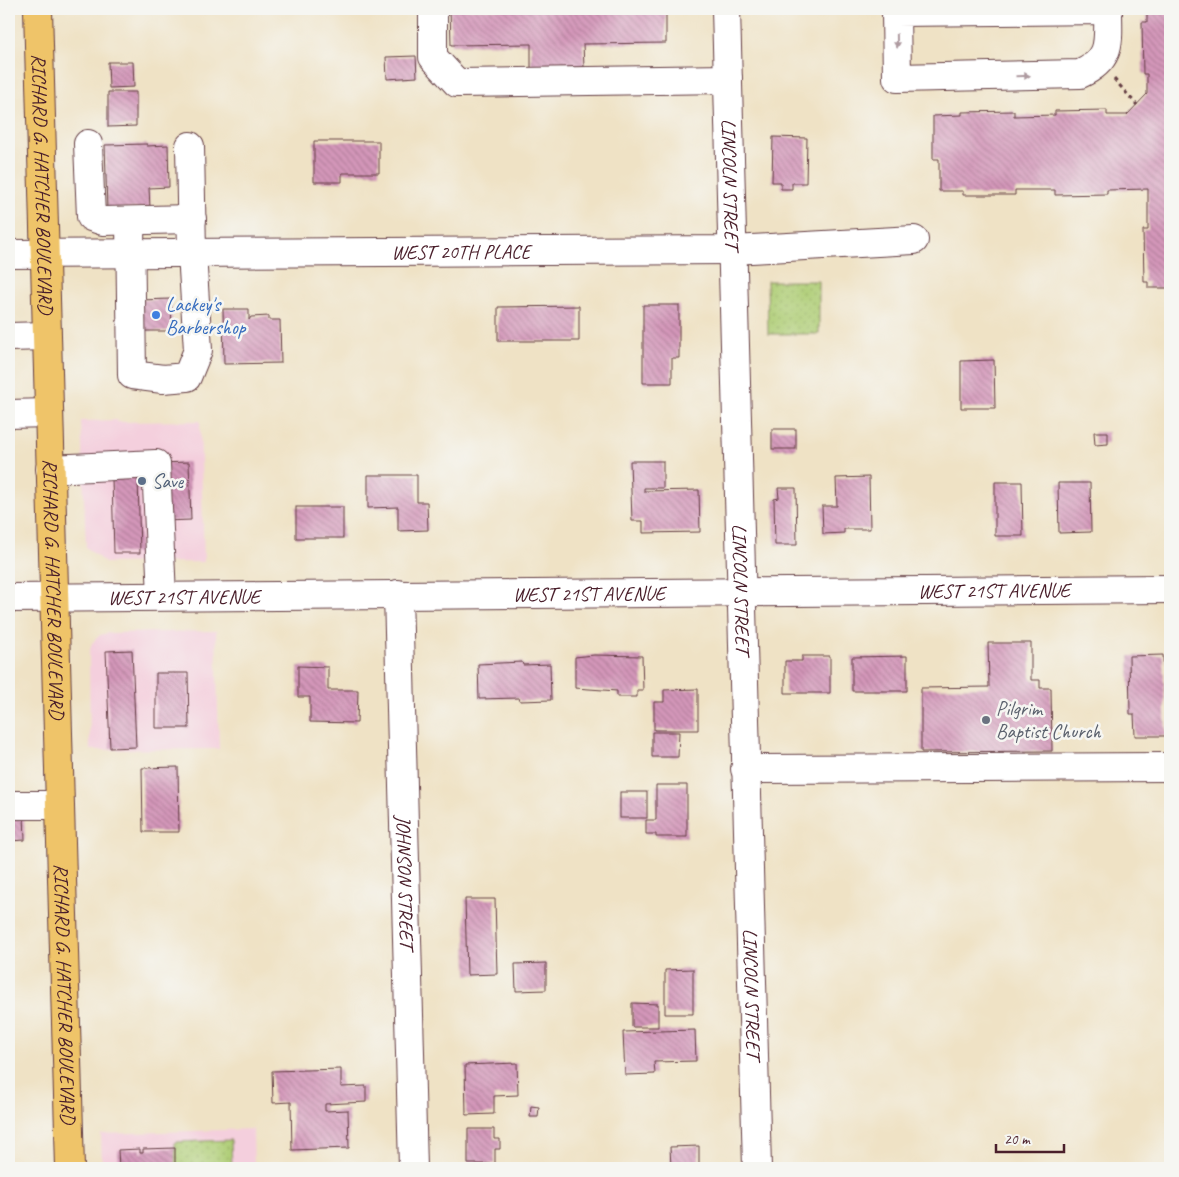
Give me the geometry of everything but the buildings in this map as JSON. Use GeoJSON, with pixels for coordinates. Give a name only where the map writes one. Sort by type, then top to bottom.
{"type":"FeatureCollection","features":[{"type":"Feature","properties":{"kind":"main road","name":"RICHARD G. HATCHER BOULEVARD"},"geometry":{"type":"LineString","coordinates":[[38,9],[70,1168]]}},
{"type":"Feature","properties":{"kind":"street"},"geometry":{"type":"LineString","coordinates":[[433,9],[433,57],[457,83],[728,79]]}},
{"type":"Feature","properties":{"kind":"street","name":"LINCOLN STREET"},"geometry":{"type":"LineString","coordinates":[[726,9],[757,1168]]}},
{"type":"Feature","properties":{"kind":"street"},"geometry":{"type":"LineString","coordinates":[[1108,9],[1108,34],[1102,58],[1094,68],[1080,74],[897,78],[896,12],[1108,9]]}},
{"type":"Feature","properties":{"kind":"street"},"geometry":{"type":"LineString","coordinates":[[88,144],[90,217],[102,221],[192,219]]}},
{"type":"Feature","properties":{"kind":"street"},"geometry":{"type":"LineString","coordinates":[[130,221],[132,375],[163,379],[187,377],[198,350],[192,253],[190,146]]}},
{"type":"Feature","properties":{"kind":"street","name":"WEST 20TH PLACE"},"geometry":{"type":"LineString","coordinates":[[9,254],[733,250],[914,240]]}},
{"type":"Feature","properties":{"kind":"street"},"geometry":{"type":"LineString","coordinates":[[9,337],[46,336]]}},
{"type":"Feature","properties":{"kind":"street"},"geometry":{"type":"LineString","coordinates":[[9,414],[48,414]]}},
{"type":"Feature","properties":{"kind":"street"},"geometry":{"type":"LineString","coordinates":[[50,469],[156,464],[162,596]]}},
{"type":"Feature","properties":{"kind":"street","name":"WEST 21ST AVENUE"},"geometry":{"type":"LineString","coordinates":[[9,598],[1170,589]]}},
{"type":"Feature","properties":{"kind":"street","name":"JOHNSON STREET"},"geometry":{"type":"LineString","coordinates":[[398,594],[414,1168]]}},
{"type":"Feature","properties":{"kind":"street"},"geometry":{"type":"LineString","coordinates":[[745,769],[1170,767]]}},
{"type":"Feature","properties":{"kind":"street"},"geometry":{"type":"LineString","coordinates":[[9,805],[59,805]]}},
{"type":"Feature","properties":{"kind":"path"},"geometry":{"type":"LineString","coordinates":[[1112,78],[1137,105]]}},
{"type":"Feature","properties":{"kind":"shaded area"},"geometry":{"type":"Polygon","coordinates":[[[10,285],[15,448],[9,448],[10,285]]]}},
{"type":"Feature","properties":{"kind":"shaded area"},"geometry":{"type":"Polygon","coordinates":[[[117,420],[117,422],[200,421],[204,562],[105,563],[86,547],[81,421],[117,420]]]}},
{"type":"Feature","properties":{"kind":"shaded area"},"geometry":{"type":"Polygon","coordinates":[[[216,631],[219,749],[90,750],[89,653],[92,643],[100,635],[108,633],[216,631]]]}},
{"type":"Feature","properties":{"kind":"shaded area"},"geometry":{"type":"Polygon","coordinates":[[[253,1129],[254,1168],[102,1168],[101,1134],[253,1129]]]}},
{"type":"Feature","properties":{"kind":"green space"},"geometry":{"type":"Polygon","coordinates":[[[767,281],[819,281],[819,334],[768,334],[767,281]]]}},
{"type":"Feature","properties":{"kind":"green space"},"geometry":{"type":"Polygon","coordinates":[[[231,1140],[232,1168],[175,1168],[175,1142],[231,1140]]]}},
{"type":"Feature","properties":{"kind":"place","name":"Lackey's Barbershop"},"geometry":{"type":"Point","coordinates":[156,315]}},
{"type":"Feature","properties":{"kind":"place","name":"Save"},"geometry":{"type":"Point","coordinates":[142,481]}},
{"type":"Feature","properties":{"kind":"place","name":"Pilgrim Baptist Church"},"geometry":{"type":"Point","coordinates":[986,720]}}]}
